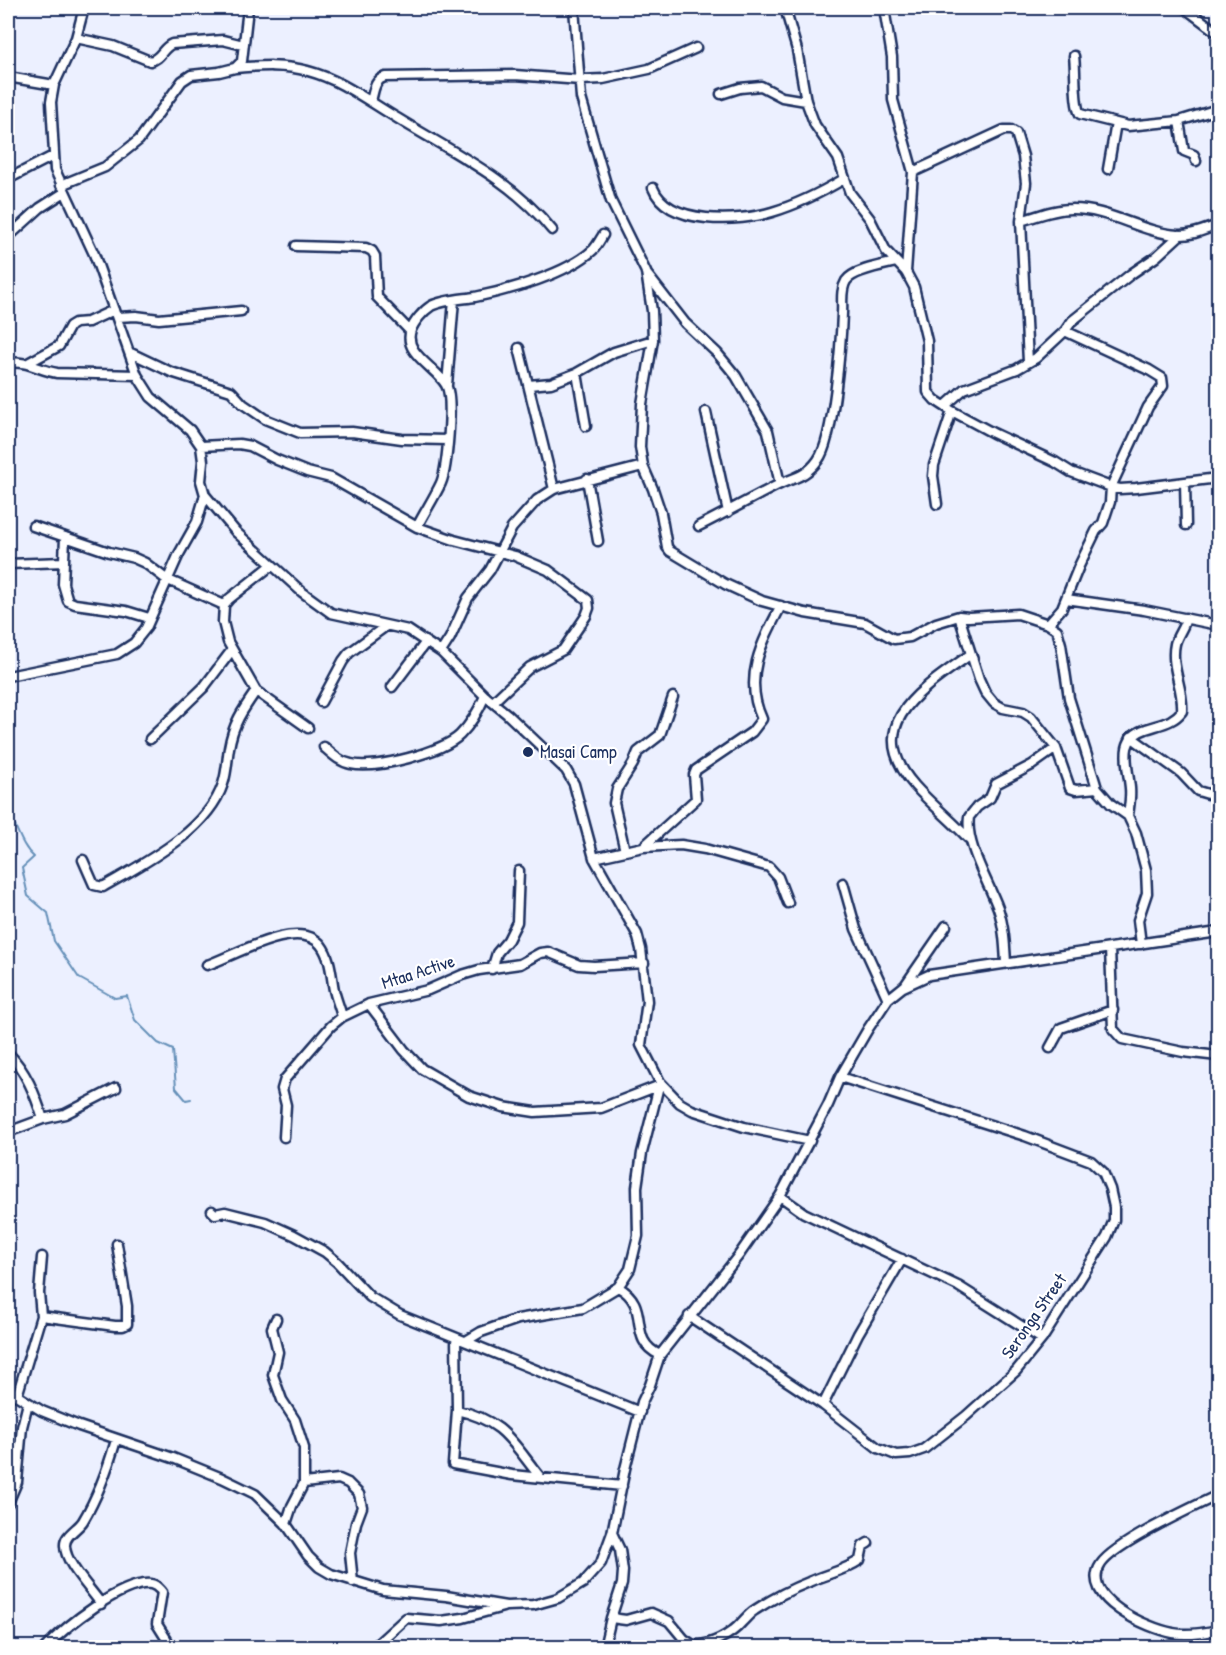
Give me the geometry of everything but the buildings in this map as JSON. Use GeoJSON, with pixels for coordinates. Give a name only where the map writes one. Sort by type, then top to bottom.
{"type":"FeatureCollection","features":[{"type":"Feature","properties":{"kind":"street"},"geometry":{"type":"LineString","coordinates":[[84,8],[76,38],[54,85],[51,102],[53,156],[63,189],[94,254],[137,375],[151,396],[190,430],[201,446],[203,461],[201,481],[205,495],[236,532],[302,592],[331,613],[408,630],[441,652],[566,770],[574,784],[594,858],[637,934],[644,963],[647,1001],[642,1045],[659,1084],[680,1103],[692,1110],[744,1127],[810,1140]]}},
{"type":"Feature","properties":{"kind":"street"},"geometry":{"type":"LineString","coordinates":[[235,68],[242,61],[248,8]]}},
{"type":"Feature","properties":{"kind":"street"},"geometry":{"type":"LineString","coordinates":[[574,8],[583,106],[611,201],[645,272],[685,323],[717,353],[736,376],[768,431],[780,484]]}},
{"type":"Feature","properties":{"kind":"street"},"geometry":{"type":"LineString","coordinates":[[785,8],[806,101],[815,125],[838,158],[843,179],[850,193],[870,219],[880,242],[906,272],[914,287],[927,341],[928,392],[934,400],[1071,472],[1111,487],[1136,488],[1218,478]]}},
{"type":"Feature","properties":{"kind":"street"},"geometry":{"type":"LineString","coordinates":[[884,8],[892,57],[894,107],[913,172],[906,272]]}},
{"type":"Feature","properties":{"kind":"street"},"geometry":{"type":"LineString","coordinates":[[1185,8],[1218,33]]}},
{"type":"Feature","properties":{"kind":"street"},"geometry":{"type":"LineString","coordinates":[[76,38],[113,46],[150,61],[158,58],[167,46],[172,44],[223,40],[243,45]]}},
{"type":"Feature","properties":{"kind":"street"},"geometry":{"type":"LineString","coordinates":[[371,101],[376,82],[385,77],[515,75],[580,80],[629,75],[671,61],[696,48]]}},
{"type":"Feature","properties":{"kind":"street"},"geometry":{"type":"LineString","coordinates":[[1074,56],[1077,74],[1077,112],[1080,114],[1128,126],[1179,121],[1218,109]]}},
{"type":"Feature","properties":{"kind":"street"},"geometry":{"type":"LineString","coordinates":[[8,237],[63,189],[105,167],[139,140],[182,81],[191,75],[267,66],[308,70],[328,77],[371,101],[394,117],[482,168],[527,202],[552,230]]}},
{"type":"Feature","properties":{"kind":"street"},"geometry":{"type":"LineString","coordinates":[[8,76],[54,85]]}},
{"type":"Feature","properties":{"kind":"street"},"geometry":{"type":"LineString","coordinates":[[721,94],[740,88],[761,86],[782,97],[806,101]]}},
{"type":"Feature","properties":{"kind":"street"},"geometry":{"type":"LineString","coordinates":[[1179,121],[1184,152],[1194,155],[1196,161]]}},
{"type":"Feature","properties":{"kind":"street"},"geometry":{"type":"LineString","coordinates":[[1108,169],[1116,123]]}},
{"type":"Feature","properties":{"kind":"street"},"geometry":{"type":"LineString","coordinates":[[913,172],[1004,130],[1016,133],[1023,156],[1026,183],[1021,221],[1028,362]]}},
{"type":"Feature","properties":{"kind":"street"},"geometry":{"type":"LineString","coordinates":[[8,179],[53,156]]}},
{"type":"Feature","properties":{"kind":"street"},"geometry":{"type":"LineString","coordinates":[[653,188],[656,196],[669,207],[692,217],[734,217],[772,212],[828,188],[843,179]]}},
{"type":"Feature","properties":{"kind":"street"},"geometry":{"type":"LineString","coordinates":[[1021,221],[1072,208],[1113,216],[1158,232],[1180,235],[1218,225]]}},
{"type":"Feature","properties":{"kind":"street"},"geometry":{"type":"LineString","coordinates":[[447,385],[414,350],[410,342],[410,331],[424,311],[433,305],[479,296],[555,273],[594,249],[603,235]]}},
{"type":"Feature","properties":{"kind":"street"},"geometry":{"type":"LineString","coordinates":[[936,504],[934,465],[948,409],[964,389],[1017,369],[1043,354],[1065,332],[1072,321],[1156,257],[1180,235]]}},
{"type":"Feature","properties":{"kind":"street"},"geometry":{"type":"LineString","coordinates":[[296,246],[366,248],[372,251],[375,256],[377,297],[410,331]]}},
{"type":"Feature","properties":{"kind":"street"},"geometry":{"type":"LineString","coordinates":[[699,526],[780,484],[801,478],[818,461],[826,448],[839,352],[842,293],[846,281],[853,274],[896,262]]}},
{"type":"Feature","properties":{"kind":"street"},"geometry":{"type":"LineString","coordinates":[[645,272],[652,311],[653,340],[642,404],[640,447],[643,466],[656,497],[667,547],[725,584],[762,600],[805,613],[866,624],[894,639],[910,637],[936,623],[959,616],[1018,614],[1048,624],[1057,630],[1062,644],[1069,698],[1097,789],[1111,804],[1128,816],[1136,833],[1148,882],[1147,893],[1138,920],[1141,944]]}},
{"type":"Feature","properties":{"kind":"street"},"geometry":{"type":"LineString","coordinates":[[417,527],[441,483],[446,466],[450,408],[447,385],[454,300]]}},
{"type":"Feature","properties":{"kind":"street"},"geometry":{"type":"LineString","coordinates":[[28,363],[59,346],[70,326],[75,323],[88,322],[116,313],[159,319],[241,311]]}},
{"type":"Feature","properties":{"kind":"street"},"geometry":{"type":"LineString","coordinates":[[1048,624],[1062,608],[1096,531],[1103,524],[1110,502],[1111,487],[1148,407],[1164,382],[1156,373],[1065,332]]}},
{"type":"Feature","properties":{"kind":"street"},"geometry":{"type":"LineString","coordinates":[[529,385],[552,382],[576,374],[614,352],[653,340]]}},
{"type":"Feature","properties":{"kind":"street"},"geometry":{"type":"LineString","coordinates":[[519,348],[554,489]]}},
{"type":"Feature","properties":{"kind":"street"},"geometry":{"type":"LineString","coordinates":[[129,352],[171,372],[231,391],[243,404],[265,419],[300,433],[352,432],[402,439],[447,440]]}},
{"type":"Feature","properties":{"kind":"street"},"geometry":{"type":"LineString","coordinates":[[8,363],[28,363],[57,373],[137,375]]}},
{"type":"Feature","properties":{"kind":"street"},"geometry":{"type":"LineString","coordinates":[[576,374],[586,426]]}},
{"type":"Feature","properties":{"kind":"street"},"geometry":{"type":"LineString","coordinates":[[706,412],[728,512]]}},
{"type":"Feature","properties":{"kind":"street"},"geometry":{"type":"LineString","coordinates":[[201,446],[239,444],[250,446],[277,460],[340,482],[417,527],[454,540],[515,556],[548,570],[588,600],[589,608],[586,616],[563,650],[530,667],[493,702]]}},
{"type":"Feature","properties":{"kind":"street"},"geometry":{"type":"LineString","coordinates":[[441,652],[468,598],[490,570],[512,528],[537,500],[554,489],[643,466]]}},
{"type":"Feature","properties":{"kind":"street"},"geometry":{"type":"LineString","coordinates":[[587,479],[598,541]]}},
{"type":"Feature","properties":{"kind":"street"},"geometry":{"type":"LineString","coordinates":[[1185,483],[1186,525]]}},
{"type":"Feature","properties":{"kind":"street"},"geometry":{"type":"LineString","coordinates":[[8,676],[117,654],[134,643],[146,628],[166,579],[197,522],[205,495]]}},
{"type":"Feature","properties":{"kind":"street"},"geometry":{"type":"LineString","coordinates":[[33,526],[140,561],[166,579],[224,605]]}},
{"type":"Feature","properties":{"kind":"street"},"geometry":{"type":"LineString","coordinates":[[65,537],[63,584],[68,601],[126,611],[149,618]]}},
{"type":"Feature","properties":{"kind":"street"},"geometry":{"type":"LineString","coordinates":[[8,564],[64,562]]}},
{"type":"Feature","properties":{"kind":"street"},"geometry":{"type":"LineString","coordinates":[[272,565],[229,599],[224,605],[223,622],[232,650],[256,691],[308,728]]}},
{"type":"Feature","properties":{"kind":"street"},"geometry":{"type":"LineString","coordinates":[[1066,599],[1218,625]]}},
{"type":"Feature","properties":{"kind":"street"},"geometry":{"type":"LineString","coordinates":[[644,848],[696,799],[694,780],[696,770],[752,732],[762,720],[754,704],[754,667],[762,642],[781,606]]}},
{"type":"Feature","properties":{"kind":"street"},"geometry":{"type":"LineString","coordinates":[[959,616],[979,679],[994,703],[1003,708],[1023,712],[1031,717],[1056,748],[1070,788],[1097,789]]}},
{"type":"Feature","properties":{"kind":"street"},"geometry":{"type":"LineString","coordinates":[[1128,816],[1131,792],[1127,744],[1131,737],[1145,729],[1171,721],[1182,711],[1183,702],[1173,656],[1175,643],[1184,628],[1186,618]]}},
{"type":"Feature","properties":{"kind":"street"},"geometry":{"type":"LineString","coordinates":[[321,702],[343,661],[386,626]]}},
{"type":"Feature","properties":{"kind":"street"},"geometry":{"type":"LineString","coordinates":[[392,687],[426,642]]}},
{"type":"Feature","properties":{"kind":"street"},"geometry":{"type":"LineString","coordinates":[[150,739],[204,687],[232,650]]}},
{"type":"Feature","properties":{"kind":"street"},"geometry":{"type":"LineString","coordinates":[[971,654],[909,703],[899,716],[894,729],[894,740],[896,755],[904,772],[915,787],[968,838],[999,910],[1006,963]]}},
{"type":"Feature","properties":{"kind":"street"},"geometry":{"type":"LineString","coordinates":[[83,860],[94,885],[103,887],[164,850],[196,824],[210,809],[223,785],[228,763],[228,750],[236,719],[256,691]]}},
{"type":"Feature","properties":{"kind":"street"},"geometry":{"type":"LineString","coordinates":[[324,747],[339,760],[351,765],[375,766],[414,756],[443,746],[460,736],[477,713],[485,696]]}},
{"type":"Feature","properties":{"kind":"street"},"geometry":{"type":"LineString","coordinates":[[625,851],[614,802],[617,789],[638,752],[660,735],[673,697]]}},
{"type":"Feature","properties":{"kind":"street"},"geometry":{"type":"LineString","coordinates":[[1131,737],[1181,773],[1198,791],[1218,797]]}},
{"type":"Feature","properties":{"kind":"street"},"geometry":{"type":"LineString","coordinates":[[968,838],[969,817],[977,807],[990,798],[996,784],[1032,765],[1056,748]]}},
{"type":"Feature","properties":{"kind":"street"},"geometry":{"type":"LineString","coordinates":[[594,858],[644,848],[681,845],[724,854],[769,867],[778,877],[788,903]]}},
{"type":"Feature","properties":{"kind":"street"},"geometry":{"type":"LineString","coordinates":[[492,969],[498,953],[515,928],[519,871]]}},
{"type":"Feature","properties":{"kind":"street"},"geometry":{"type":"LineString","coordinates":[[843,883],[856,929],[888,999]]}},
{"type":"Feature","properties":{"kind":"street"},"geometry":{"type":"LineString","coordinates":[[903,987],[946,926]]}},
{"type":"Feature","properties":{"kind":"street"},"geometry":{"type":"LineString","coordinates":[[42,1257],[39,1293],[41,1316],[11,1395],[70,1422],[116,1440],[173,1458],[255,1494],[286,1524],[308,1556],[319,1567],[331,1574],[382,1590],[446,1596],[506,1606],[533,1605],[558,1598],[583,1582],[601,1563],[612,1533],[640,1412],[660,1355],[739,1255],[780,1196],[840,1077],[867,1029],[888,999],[903,987],[929,975],[1218,932]]}},
{"type":"Feature","properties":{"kind":"street"},"geometry":{"type":"LineString","coordinates":[[207,965],[270,939],[301,935],[311,937],[323,947],[332,972],[334,990],[342,1017]]}},
{"type":"Feature","properties":{"kind":"street"},"geometry":{"type":"LineString","coordinates":[[1110,948],[1113,1029],[1122,1039],[1183,1052],[1218,1056]]}},
{"type":"Feature","properties":{"kind":"street","name":"Mtaa Active"},"geometry":{"type":"LineString","coordinates":[[284,1137],[286,1105],[282,1089],[285,1079],[331,1026],[342,1017],[369,1004],[428,990],[462,975],[520,964],[540,953],[548,952],[579,965],[644,963]]}},
{"type":"Feature","properties":{"kind":"street"},"geometry":{"type":"LineString","coordinates":[[369,1004],[404,1050],[422,1069],[469,1096],[503,1107],[535,1112],[601,1108],[659,1084]]}},
{"type":"Feature","properties":{"kind":"street"},"geometry":{"type":"LineString","coordinates":[[1050,1047],[1061,1028],[1113,1010]]}},
{"type":"Feature","properties":{"kind":"street"},"geometry":{"type":"LineString","coordinates":[[8,1053],[24,1073],[34,1092],[43,1119]]}},
{"type":"Feature","properties":{"kind":"street","name":"Seronga Street"},"geometry":{"type":"LineString","coordinates":[[689,1316],[823,1405],[878,1448],[896,1455],[910,1454],[924,1449],[966,1416],[1016,1371],[1042,1339],[1107,1237],[1114,1220],[1114,1207],[1110,1189],[1102,1172],[1091,1161],[1025,1136],[840,1077]]}},
{"type":"Feature","properties":{"kind":"street"},"geometry":{"type":"LineString","coordinates":[[466,1341],[481,1332],[518,1319],[583,1308],[618,1287],[630,1269],[638,1236],[637,1187],[642,1153],[659,1084]]}},
{"type":"Feature","properties":{"kind":"street"},"geometry":{"type":"LineString","coordinates":[[8,1132],[43,1119],[65,1114],[116,1088]]}},
{"type":"Feature","properties":{"kind":"street"},"geometry":{"type":"LineString","coordinates":[[780,1196],[804,1213],[958,1286],[1042,1339]]}},
{"type":"Feature","properties":{"kind":"street"},"geometry":{"type":"LineString","coordinates":[[212,1210],[216,1214],[225,1212],[266,1222],[325,1252],[370,1298],[400,1315],[640,1412]]}},
{"type":"Feature","properties":{"kind":"street"},"geometry":{"type":"LineString","coordinates":[[41,1316],[115,1326],[127,1324],[127,1306],[117,1244]]}},
{"type":"Feature","properties":{"kind":"street"},"geometry":{"type":"LineString","coordinates":[[823,1405],[858,1334],[902,1259]]}},
{"type":"Feature","properties":{"kind":"street"},"geometry":{"type":"LineString","coordinates":[[618,1287],[634,1299],[642,1341],[660,1355]]}},
{"type":"Feature","properties":{"kind":"street"},"geometry":{"type":"LineString","coordinates":[[276,1319],[272,1328],[278,1352],[273,1375],[276,1388],[295,1420],[304,1448],[304,1483],[286,1524]]}},
{"type":"Feature","properties":{"kind":"street"},"geometry":{"type":"LineString","coordinates":[[456,1338],[457,1410],[453,1464],[541,1478],[622,1486]]}},
{"type":"Feature","properties":{"kind":"street"},"geometry":{"type":"LineString","coordinates":[[8,1503],[17,1482],[22,1427],[28,1403]]}},
{"type":"Feature","properties":{"kind":"street"},"geometry":{"type":"LineString","coordinates":[[457,1410],[476,1414],[496,1425],[507,1434],[541,1478]]}},
{"type":"Feature","properties":{"kind":"street"},"geometry":{"type":"LineString","coordinates":[[101,1604],[68,1558],[64,1546],[66,1538],[79,1527],[85,1518],[102,1483],[116,1440]]}},
{"type":"Feature","properties":{"kind":"street"},"geometry":{"type":"LineString","coordinates":[[304,1483],[339,1479],[348,1483],[359,1494],[362,1507],[350,1552],[352,1582]]}},
{"type":"Feature","properties":{"kind":"street"},"geometry":{"type":"LineString","coordinates":[[1218,1495],[1180,1513],[1111,1554],[1101,1564],[1096,1575],[1099,1587],[1115,1608],[1152,1627],[1174,1634],[1194,1634],[1218,1630]]}},
{"type":"Feature","properties":{"kind":"street"},"geometry":{"type":"LineString","coordinates":[[604,1647],[610,1618],[622,1584],[623,1571],[620,1550],[612,1533]]}},
{"type":"Feature","properties":{"kind":"street"},"geometry":{"type":"LineString","coordinates":[[610,1618],[626,1620],[651,1613],[669,1621],[684,1639],[693,1645],[712,1642],[735,1629],[747,1616],[782,1594],[855,1564],[860,1560],[863,1546],[868,1543]]}},
{"type":"Feature","properties":{"kind":"street"},"geometry":{"type":"LineString","coordinates":[[45,1647],[63,1629],[101,1604],[124,1591],[152,1584],[157,1586],[162,1593],[157,1624],[172,1647]]}},
{"type":"Feature","properties":{"kind":"street"},"geometry":{"type":"LineString","coordinates":[[373,1647],[406,1618],[441,1621],[464,1618],[506,1606]]}},
{"type":"Feature","properties":{"kind":"waterway"},"geometry":{"type":"LineString","coordinates":[[8,812],[22,842],[34,857],[22,868],[28,896],[48,913],[54,941],[79,978],[115,998],[127,996],[135,1020],[158,1043],[173,1050],[176,1088],[186,1100],[191,1099]]}},
{"type":"Feature","properties":{"kind":"place","name":"Masai Camp"},"geometry":{"type":"Point","coordinates":[528,752]}}]}
